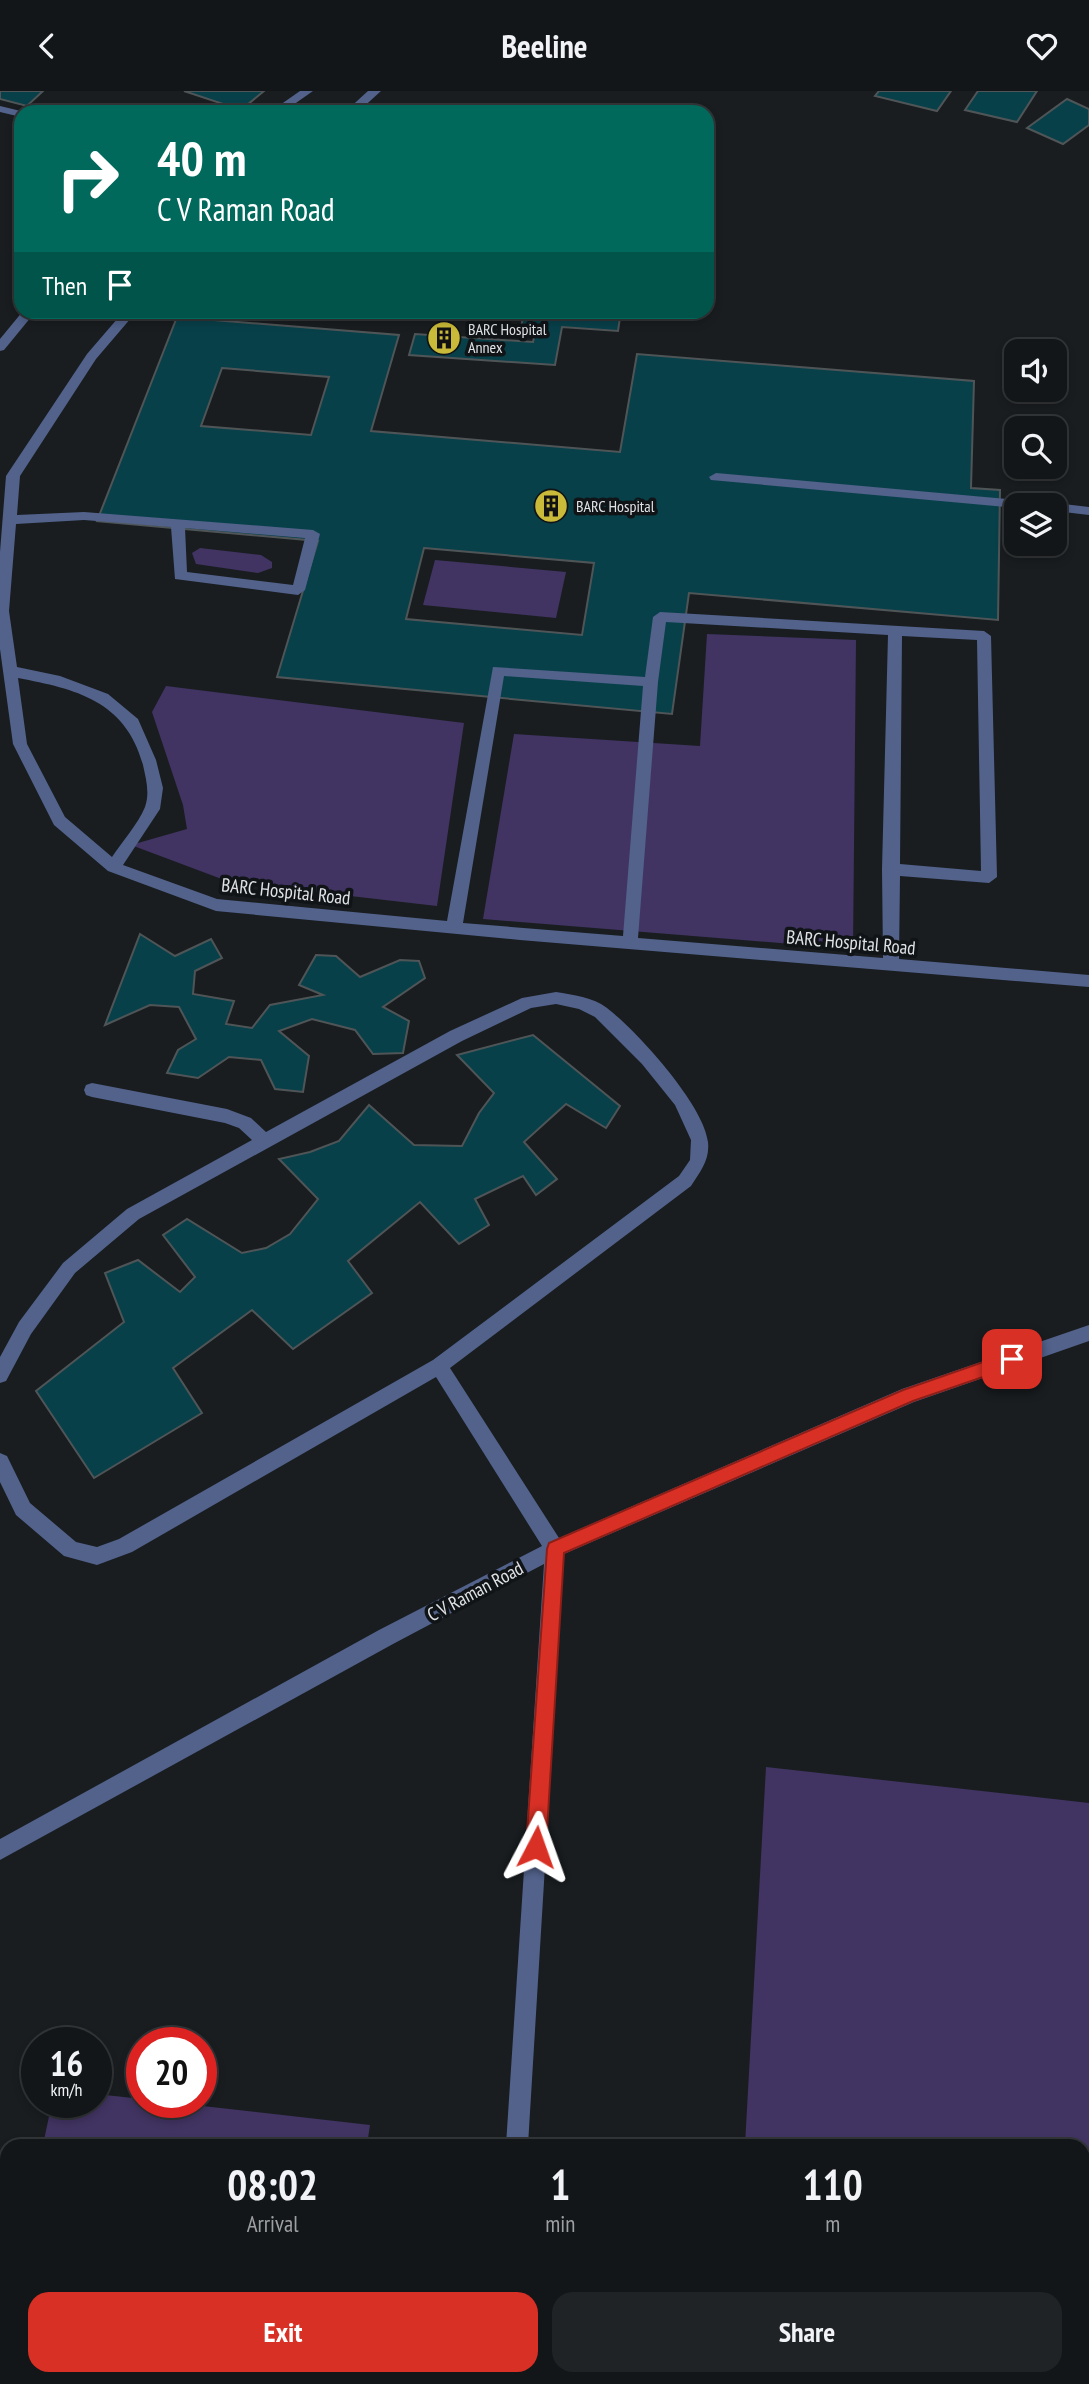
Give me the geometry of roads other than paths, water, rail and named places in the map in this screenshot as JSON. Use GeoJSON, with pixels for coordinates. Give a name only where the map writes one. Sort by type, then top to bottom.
{"type":"FeatureCollection","features":[{"type":"Feature","properties":{"kind":"street"},"geometry":{"type":"LineString","coordinates":[[286,105],[307,91]]}},
{"type":"Feature","properties":{"kind":"street"},"geometry":{"type":"LineString","coordinates":[[359,105],[375,91]]}},
{"type":"Feature","properties":{"kind":"street"},"geometry":{"type":"LineString","coordinates":[[0,347],[23,319]]}},
{"type":"Feature","properties":{"kind":"street","name":"BARC Hospital Road"},"geometry":{"type":"LineString","coordinates":[[124,319],[91,358],[13,476],[2,611],[20,744],[59,821],[113,867],[216,905],[454,928],[1089,981]]}},
{"type":"Feature","properties":{"kind":"street"},"geometry":{"type":"LineString","coordinates":[[716,477],[1004,503]]}},
{"type":"Feature","properties":{"kind":"street"},"geometry":{"type":"LineString","coordinates":[[1067,508],[1089,511]]}},
{"type":"Feature","properties":{"kind":"street"},"geometry":{"type":"LineString","coordinates":[[9,520],[84,516],[313,534],[298,590],[180,576],[178,524]]}},
{"type":"Feature","properties":{"kind":"street"},"geometry":{"type":"LineString","coordinates":[[629,943],[651,682],[660,617],[984,636],[989,877],[890,869]]}},
{"type":"Feature","properties":{"kind":"street"},"geometry":{"type":"LineString","coordinates":[[891,964],[890,869],[895,629]]}},
{"type":"Feature","properties":{"kind":"street"},"geometry":{"type":"LineString","coordinates":[[10,671],[55,680],[103,698],[131,719],[149,760],[156,788],[152,809],[113,867]]}},
{"type":"Feature","properties":{"kind":"street"},"geometry":{"type":"LineString","coordinates":[[454,928],[498,671],[651,682]]}},
{"type":"Feature","properties":{"kind":"street"},"geometry":{"type":"LineString","coordinates":[[0,1375],[25,1328],[69,1268],[133,1214],[456,1036],[528,1002],[556,997],[582,1003],[601,1012],[687,1104],[700,1138],[699,1159],[685,1181],[439,1366],[125,1546],[97,1556],[71,1550],[23,1509],[0,1462]]}},
{"type":"Feature","properties":{"kind":"street"},"geometry":{"type":"LineString","coordinates":[[92,1090],[227,1116],[245,1123],[264,1141]]}},
{"type":"Feature","properties":{"kind":"street","name":"C V Raman Road"},"geometry":{"type":"LineString","coordinates":[[0,1850],[386,1637],[555,1549],[909,1395],[1089,1333]]}},
{"type":"Feature","properties":{"kind":"street"},"geometry":{"type":"LineString","coordinates":[[439,1366],[555,1549],[517,2139]]}},
{"type":"Feature","properties":{"kind":"place","name":"BARC Hospital Annex"},"geometry":{"type":"Point","coordinates":[444,338]}},
{"type":"Feature","properties":{"kind":"place","name":"BARC Hospital"},"geometry":{"type":"Point","coordinates":[551,506]}}]}
